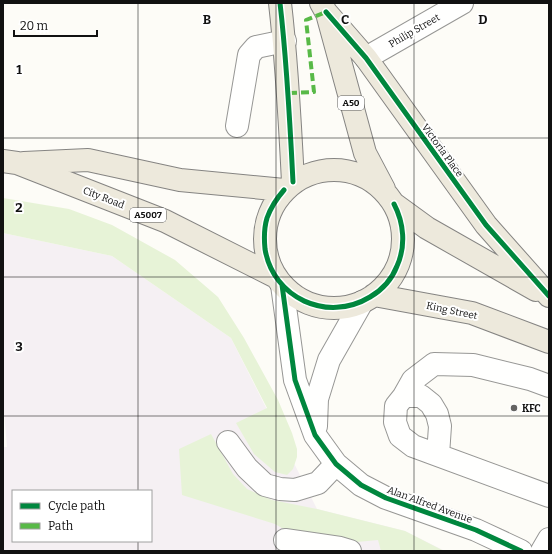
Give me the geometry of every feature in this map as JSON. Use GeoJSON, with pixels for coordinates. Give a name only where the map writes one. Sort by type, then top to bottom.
{"type":"FeatureCollection","features":[{"type":"Feature","properties":{"kind":"main road"},"geometry":{"type":"LineString","coordinates":[[280,3],[289,93],[289,186]]}},
{"type":"Feature","properties":{"kind":"main road","name":"Victoria Place"},"geometry":{"type":"LineString","coordinates":[[324,7],[366,58],[486,225],[549,297]]}},
{"type":"Feature","properties":{"kind":"main road","name":"Victoria Place"},"geometry":{"type":"LineString","coordinates":[[324,7],[365,153],[389,198]]}},
{"type":"Feature","properties":{"kind":"main road","name":"City Road"},"geometry":{"type":"LineString","coordinates":[[10,162],[88,160],[180,180],[289,186]]}},
{"type":"Feature","properties":{"kind":"main road","name":"City Road"},"geometry":{"type":"LineString","coordinates":[[10,162],[165,221],[279,281]]}},
{"type":"Feature","properties":{"kind":"main road","name":"A50"},"geometry":{"type":"LineString","coordinates":[[389,198],[397,210],[402,224],[403,248],[400,261],[384,286],[368,298],[349,306],[325,308],[301,300],[292,294],[279,281],[266,256],[264,240],[267,218],[272,207],[289,186],[303,176],[314,172],[337,169],[350,171],[373,181],[389,198],[427,228],[549,297]]}},
{"type":"Feature","properties":{"kind":"main road","name":"King Street"},"geometry":{"type":"LineString","coordinates":[[368,298],[472,313],[549,342]]}},
{"type":"Feature","properties":{"kind":"street","name":"Philip Street"},"geometry":{"type":"LineString","coordinates":[[366,58],[462,3]]}},
{"type":"Feature","properties":{"kind":"street"},"geometry":{"type":"LineString","coordinates":[[237,126],[249,55],[256,47],[285,41]]}},
{"type":"Feature","properties":{"kind":"street","name":"Alan Alfred Avenue"},"geometry":{"type":"LineString","coordinates":[[279,281],[295,380],[315,435],[336,464],[361,485],[477,541],[521,551]]}},
{"type":"Feature","properties":{"kind":"street"},"geometry":{"type":"LineString","coordinates":[[315,435],[317,399],[329,360],[368,298]]}},
{"type":"Feature","properties":{"kind":"street"},"geometry":{"type":"LineString","coordinates":[[549,386],[530,379],[473,365],[434,364],[413,380],[404,396],[396,406],[395,422],[400,436],[413,446],[549,496]]}},
{"type":"Feature","properties":{"kind":"street"},"geometry":{"type":"LineString","coordinates":[[404,396],[421,396],[431,404],[437,414],[440,426],[438,455]]}},
{"type":"Feature","properties":{"kind":"street"},"geometry":{"type":"LineString","coordinates":[[228,442],[247,468],[265,485],[280,489],[295,490],[318,483],[336,464]]}},
{"type":"Feature","properties":{"kind":"street"},"geometry":{"type":"LineString","coordinates":[[542,551],[549,539]]}},
{"type":"Feature","properties":{"kind":"street"},"geometry":{"type":"LineString","coordinates":[[286,540],[340,548],[350,551]]}},
{"type":"Feature","properties":{"kind":"shaded area"},"geometry":{"type":"Polygon","coordinates":[[[3,233],[112,256],[231,338],[317,509],[405,531],[445,551],[3,551],[3,447],[7,447],[3,400],[3,233]]]}},
{"type":"Feature","properties":{"kind":"green space"},"geometry":{"type":"Polygon","coordinates":[[[3,198],[69,209],[112,225],[175,260],[218,297],[244,338],[278,400],[297,449],[297,457],[293,469],[287,475],[275,472],[254,454],[236,423],[267,408],[231,338],[112,256],[3,233],[3,198]]]}},
{"type":"Feature","properties":{"kind":"green space"},"geometry":{"type":"Polygon","coordinates":[[[211,434],[233,474],[247,489],[272,500],[317,509],[405,531],[443,551],[381,551],[378,540],[346,543],[294,535],[275,524],[182,495],[179,449],[211,434]]]}},
{"type":"Feature","properties":{"kind":"marked path"},"geometry":{"type":"LineString","coordinates":[[289,93],[314,92],[306,20],[326,12]]}},
{"type":"Feature","properties":{"kind":"cycle path"},"geometry":{"type":"LineString","coordinates":[[280,3],[293,182]]}},
{"type":"Feature","properties":{"kind":"cycle path"},"geometry":{"type":"LineString","coordinates":[[326,12],[366,58],[486,225],[549,296]]}},
{"type":"Feature","properties":{"kind":"cycle path"},"geometry":{"type":"LineString","coordinates":[[284,190],[272,206],[265,226],[265,249],[270,266],[279,281],[290,293],[304,301],[320,306],[337,307],[353,304],[370,297],[382,288],[389,280],[395,271],[400,258],[403,243],[402,227],[394,204]]}},
{"type":"Feature","properties":{"kind":"cycle path"},"geometry":{"type":"LineString","coordinates":[[282,285],[295,380],[315,435],[336,464],[361,485],[386,498],[476,530],[521,551]]}},
{"type":"Feature","properties":{"kind":"place","name":"KFC"},"geometry":{"type":"Point","coordinates":[514,408]}}]}
